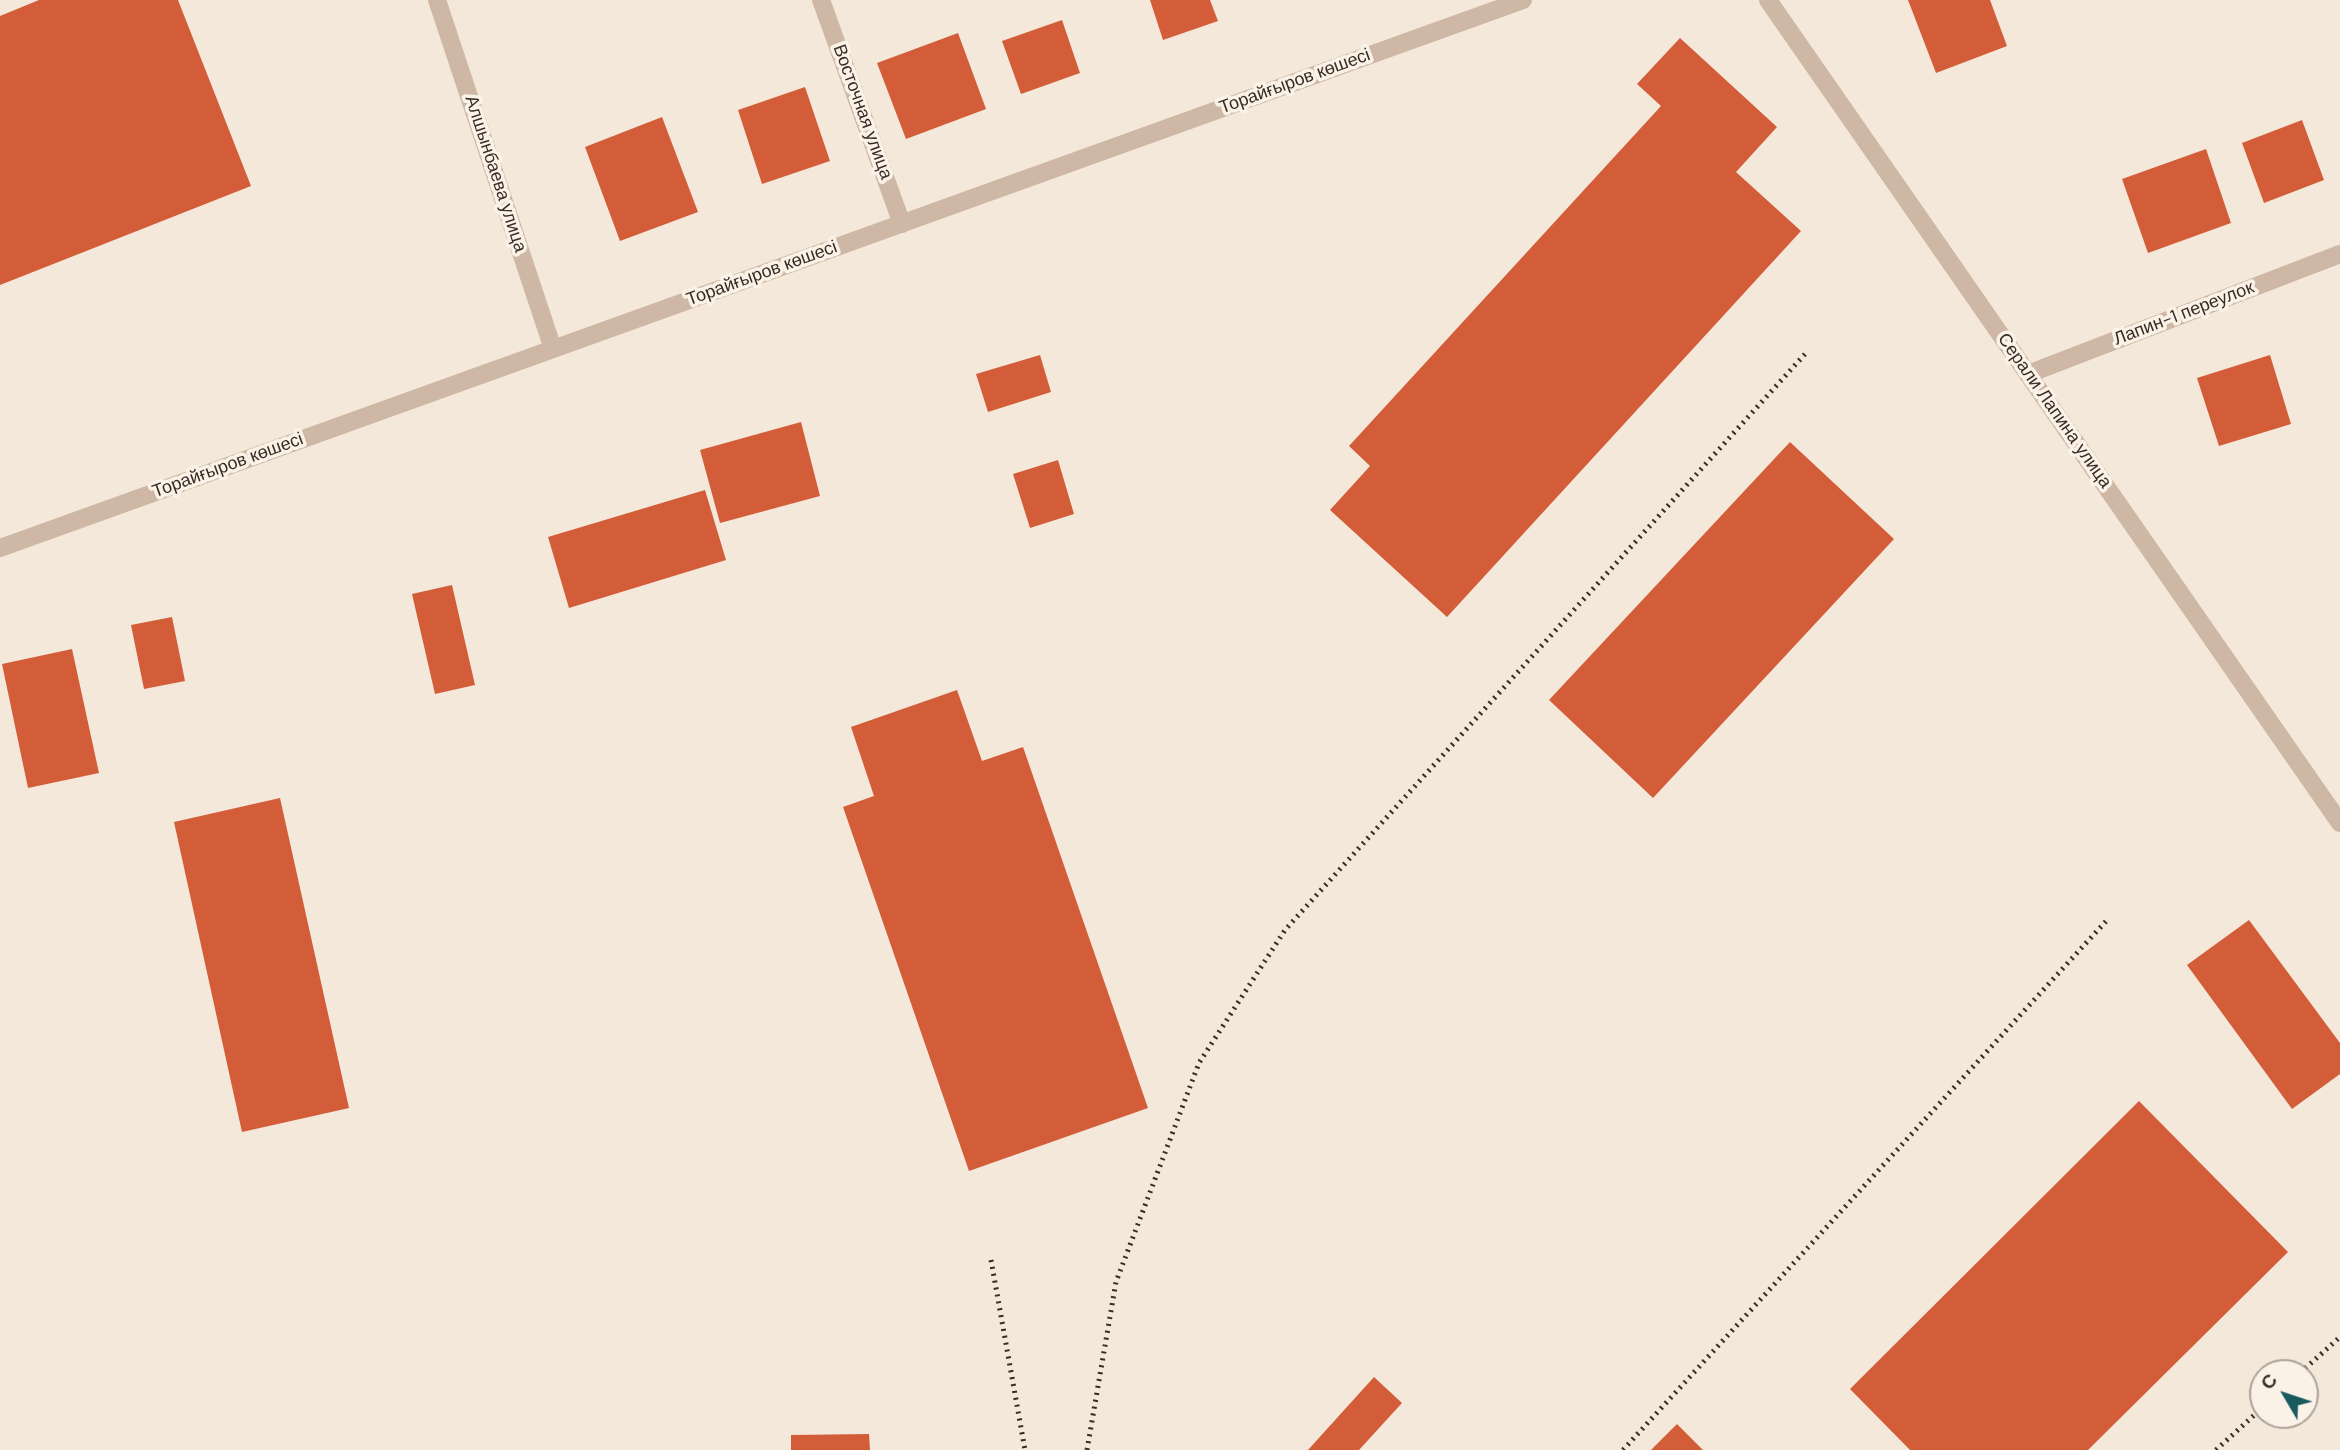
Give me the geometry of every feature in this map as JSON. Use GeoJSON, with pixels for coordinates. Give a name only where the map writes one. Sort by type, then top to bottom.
{"type":"FeatureCollection","features":[{"type":"Feature","properties":{"kind":"street","name":"Алшынбаева улица"},"geometry":{"type":"LineString","coordinates":[[437,0],[554,349]]}},
{"type":"Feature","properties":{"kind":"street","name":"Восточная улица"},"geometry":{"type":"LineString","coordinates":[[821,0],[902,224]]}},
{"type":"Feature","properties":{"kind":"street","name":"Торайғыров көшесі"},"geometry":{"type":"LineString","coordinates":[[0,548],[1523,0]]}},
{"type":"Feature","properties":{"kind":"street","name":"Серали Лапина улица"},"geometry":{"type":"LineString","coordinates":[[1768,0],[2340,823]]}},
{"type":"Feature","properties":{"kind":"street","name":"Лапин-1 переулок"},"geometry":{"type":"LineString","coordinates":[[2028,374],[2340,254]]}},
{"type":"Feature","properties":{"kind":"building"},"geometry":{"type":"Polygon","coordinates":[[[39,0],[178,0],[251,186],[0,285],[0,16],[39,0]]]}},
{"type":"Feature","properties":{"kind":"building"},"geometry":{"type":"Polygon","coordinates":[[[1150,0],[1210,0],[1218,21],[1163,40],[1150,0]]]}},
{"type":"Feature","properties":{"kind":"building"},"geometry":{"type":"Polygon","coordinates":[[[1908,0],[1990,0],[2007,46],[1936,73],[1908,0]]]}},
{"type":"Feature","properties":{"kind":"building"},"geometry":{"type":"Polygon","coordinates":[[[1062,20],[1080,73],[1021,94],[1002,41],[1062,20]]]}},
{"type":"Feature","properties":{"kind":"building"},"geometry":{"type":"Polygon","coordinates":[[[958,33],[986,109],[906,139],[877,63],[958,33]]]}},
{"type":"Feature","properties":{"kind":"building"},"geometry":{"type":"Polygon","coordinates":[[[1680,38],[1777,127],[1736,172],[1801,231],[1447,617],[1330,510],[1370,466],[1349,446],[1661,106],[1637,84],[1680,38]]]}},
{"type":"Feature","properties":{"kind":"building"},"geometry":{"type":"Polygon","coordinates":[[[805,87],[830,161],[762,184],[738,110],[805,87]]]}},
{"type":"Feature","properties":{"kind":"building"},"geometry":{"type":"Polygon","coordinates":[[[662,117],[698,212],[620,241],[585,147],[662,117]]]}},
{"type":"Feature","properties":{"kind":"building"},"geometry":{"type":"Polygon","coordinates":[[[2302,120],[2324,180],[2264,203],[2242,143],[2302,120]]]}},
{"type":"Feature","properties":{"kind":"building"},"geometry":{"type":"Polygon","coordinates":[[[2206,149],[2231,223],[2148,253],[2122,179],[2206,149]]]}},
{"type":"Feature","properties":{"kind":"building"},"geometry":{"type":"Polygon","coordinates":[[[1040,355],[1051,392],[988,412],[976,374],[1040,355]]]}},
{"type":"Feature","properties":{"kind":"building"},"geometry":{"type":"Polygon","coordinates":[[[2270,355],[2291,424],[2219,446],[2197,378],[2270,355]]]}},
{"type":"Feature","properties":{"kind":"building"},"geometry":{"type":"Polygon","coordinates":[[[801,422],[820,496],[720,523],[700,450],[801,422]]]}},
{"type":"Feature","properties":{"kind":"building"},"geometry":{"type":"Polygon","coordinates":[[[1790,442],[1894,539],[1653,798],[1549,700],[1790,442]]]}},
{"type":"Feature","properties":{"kind":"building"},"geometry":{"type":"Polygon","coordinates":[[[1058,460],[1074,514],[1030,528],[1013,474],[1058,460]]]}},
{"type":"Feature","properties":{"kind":"building"},"geometry":{"type":"Polygon","coordinates":[[[705,490],[726,560],[569,608],[548,537],[705,490]]]}},
{"type":"Feature","properties":{"kind":"building"},"geometry":{"type":"Polygon","coordinates":[[[452,585],[475,685],[435,694],[412,594],[452,585]]]}},
{"type":"Feature","properties":{"kind":"building"},"geometry":{"type":"Polygon","coordinates":[[[172,617],[185,681],[144,689],[131,625],[172,617]]]}},
{"type":"Feature","properties":{"kind":"building"},"geometry":{"type":"Polygon","coordinates":[[[72,649],[99,773],[28,788],[2,664],[72,649]]]}},
{"type":"Feature","properties":{"kind":"building"},"geometry":{"type":"Polygon","coordinates":[[[957,690],[982,761],[1023,747],[1148,1108],[969,1171],[843,807],[874,796],[851,727],[957,690]]]}},
{"type":"Feature","properties":{"kind":"building"},"geometry":{"type":"Polygon","coordinates":[[[280,798],[349,1108],[242,1132],[174,822],[280,798]]]}},
{"type":"Feature","properties":{"kind":"building"},"geometry":{"type":"Polygon","coordinates":[[[2249,920],[2340,1043],[2340,1074],[2292,1109],[2187,965],[2249,920]]]}},
{"type":"Feature","properties":{"kind":"building"},"geometry":{"type":"Polygon","coordinates":[[[2139,1101],[2288,1252],[2088,1450],[1910,1450],[1850,1389],[2139,1101]]]}},
{"type":"Feature","properties":{"kind":"building"},"geometry":{"type":"Polygon","coordinates":[[[1374,1377],[1402,1403],[1359,1450],[1308,1450],[1374,1377]]]}},
{"type":"Feature","properties":{"kind":"building"},"geometry":{"type":"Polygon","coordinates":[[[1677,1424],[1703,1450],[1651,1450],[1677,1424]]]}},
{"type":"Feature","properties":{"kind":"building"},"geometry":{"type":"Polygon","coordinates":[[[869,1434],[870,1450],[791,1450],[791,1435],[869,1434]]]}},
{"type":"Feature","properties":{"kind":"railway"},"geometry":{"type":"LineString","coordinates":[[1087,1450],[1116,1282],[1199,1063],[1285,930],[1805,354]]}},
{"type":"Feature","properties":{"kind":"railway"},"geometry":{"type":"LineString","coordinates":[[1623,1450],[2108,919]]}},
{"type":"Feature","properties":{"kind":"railway"},"geometry":{"type":"LineString","coordinates":[[991,1260],[1025,1450]]}},
{"type":"Feature","properties":{"kind":"railway"},"geometry":{"type":"LineString","coordinates":[[2316,1359],[2340,1337]]}},
{"type":"Feature","properties":{"kind":"railway"},"geometry":{"type":"LineString","coordinates":[[2216,1450],[2249,1420]]}}]}
